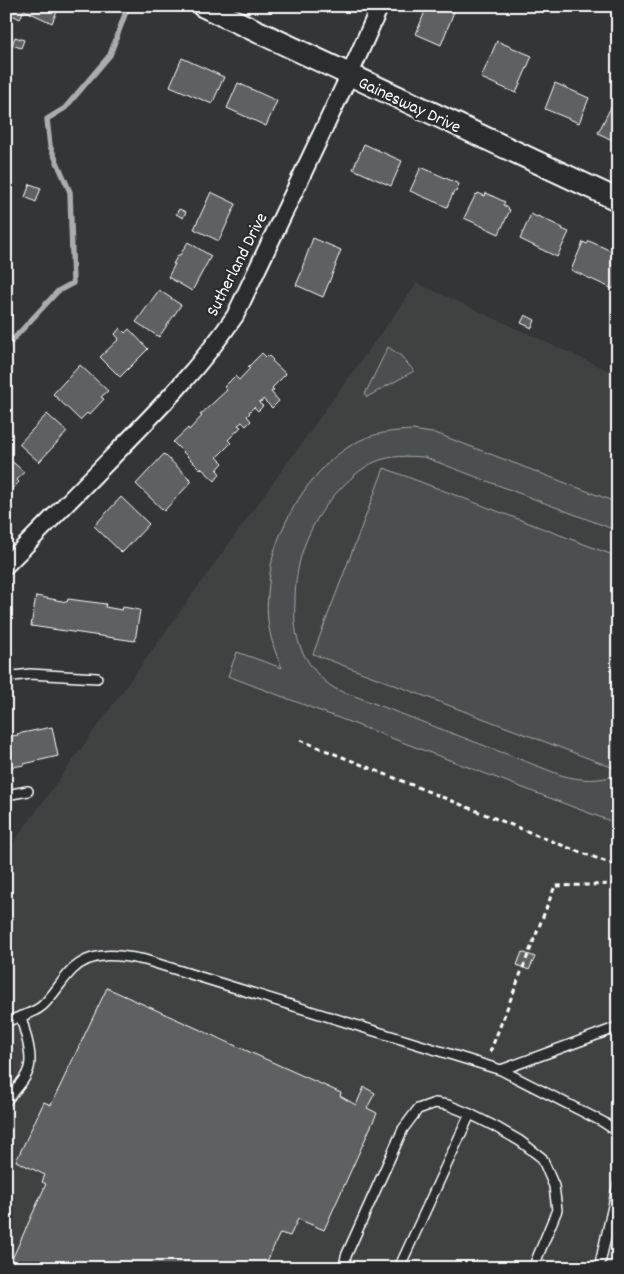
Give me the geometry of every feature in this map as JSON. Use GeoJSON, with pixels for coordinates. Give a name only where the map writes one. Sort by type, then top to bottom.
{"type":"FeatureCollection","features":[{"type":"Feature","properties":{"kind":"street","name":"Gainesway Drive"},"geometry":{"type":"LineString","coordinates":[[203,6],[349,76],[618,200]]}},
{"type":"Feature","properties":{"kind":"street","name":"Sutherland Drive"},"geometry":{"type":"LineString","coordinates":[[6,565],[154,414],[219,339],[235,316],[349,76],[380,6]]}},
{"type":"Feature","properties":{"kind":"lane"},"geometry":{"type":"LineString","coordinates":[[6,677],[30,674],[97,678]]}},
{"type":"Feature","properties":{"kind":"lane"},"geometry":{"type":"LineString","coordinates":[[6,795],[28,790]]}},
{"type":"Feature","properties":{"kind":"lane"},"geometry":{"type":"LineString","coordinates":[[6,1022],[40,1008],[54,994],[71,970],[83,961],[100,956],[121,955],[145,960],[501,1070],[603,1122],[618,1132]]}},
{"type":"Feature","properties":{"kind":"lane"},"geometry":{"type":"LineString","coordinates":[[6,1101],[21,1083],[29,1069],[30,1057],[21,1016]]}},
{"type":"Feature","properties":{"kind":"lane"},"geometry":{"type":"LineString","coordinates":[[501,1070],[618,1027]]}},
{"type":"Feature","properties":{"kind":"lane"},"geometry":{"type":"LineString","coordinates":[[344,1268],[346,1256],[403,1129],[418,1109],[435,1103],[448,1105],[470,1114],[520,1141],[542,1158],[554,1186],[557,1210],[533,1268]]}},
{"type":"Feature","properties":{"kind":"lane"},"geometry":{"type":"LineString","coordinates":[[399,1268],[470,1114]]}},
{"type":"Feature","properties":{"kind":"lane"},"geometry":{"type":"LineString","coordinates":[[599,1268],[616,1203],[618,1184]]}},
{"type":"Feature","properties":{"kind":"path"},"geometry":{"type":"LineString","coordinates":[[300,740],[618,866]]}},
{"type":"Feature","properties":{"kind":"path"},"geometry":{"type":"LineString","coordinates":[[501,1070],[489,1054],[555,886],[618,884]]}},
{"type":"Feature","properties":{"kind":"shaded area"},"geometry":{"type":"Polygon","coordinates":[[[417,283],[618,375],[618,1268],[6,1268],[6,853],[417,283]]]}},
{"type":"Feature","properties":{"kind":"shaded area"},"geometry":{"type":"Polygon","coordinates":[[[388,347],[401,356],[414,371],[367,397],[365,394],[388,347]]]}},
{"type":"Feature","properties":{"kind":"shaded area"},"geometry":{"type":"Polygon","coordinates":[[[413,430],[438,434],[618,503],[618,531],[424,457],[393,457],[375,462],[354,476],[342,487],[321,513],[306,540],[298,570],[295,609],[296,633],[302,651],[320,676],[329,685],[341,691],[561,775],[590,779],[618,775],[618,824],[228,676],[237,652],[282,668],[273,645],[268,621],[267,604],[270,575],[278,539],[305,489],[331,460],[361,440],[393,431],[413,430]]]}},
{"type":"Feature","properties":{"kind":"shaded area"},"geometry":{"type":"Polygon","coordinates":[[[384,468],[618,557],[618,759],[614,768],[313,654],[384,468]]]}},
{"type":"Feature","properties":{"kind":"building"},"geometry":{"type":"Polygon","coordinates":[[[6,6],[59,6],[52,23],[24,10],[20,19],[6,12],[6,6]]]}},
{"type":"Feature","properties":{"kind":"building"},"geometry":{"type":"Polygon","coordinates":[[[427,6],[448,6],[455,9],[441,45],[416,34],[427,6]]]}},
{"type":"Feature","properties":{"kind":"building"},"geometry":{"type":"Polygon","coordinates":[[[15,37],[24,40],[21,48],[12,45],[15,37]]]}},
{"type":"Feature","properties":{"kind":"building"},"geometry":{"type":"Polygon","coordinates":[[[497,41],[532,56],[516,93],[481,78],[497,41]]]}},
{"type":"Feature","properties":{"kind":"building"},"geometry":{"type":"Polygon","coordinates":[[[182,58],[224,77],[212,104],[170,86],[182,58]]]}},
{"type":"Feature","properties":{"kind":"building"},"geometry":{"type":"Polygon","coordinates":[[[238,83],[277,101],[266,126],[227,108],[238,83]]]}},
{"type":"Feature","properties":{"kind":"building"},"geometry":{"type":"Polygon","coordinates":[[[555,83],[589,98],[579,123],[545,109],[555,83]]]}},
{"type":"Feature","properties":{"kind":"building"},"geometry":{"type":"Polygon","coordinates":[[[611,107],[617,109],[618,107],[618,143],[598,133],[611,107]]]}},
{"type":"Feature","properties":{"kind":"building"},"geometry":{"type":"Polygon","coordinates":[[[364,144],[402,161],[391,186],[353,169],[364,144]]]}},
{"type":"Feature","properties":{"kind":"building"},"geometry":{"type":"Polygon","coordinates":[[[421,167],[459,184],[447,207],[410,191],[421,167]]]}},
{"type":"Feature","properties":{"kind":"building"},"geometry":{"type":"Polygon","coordinates":[[[30,184],[41,188],[36,202],[25,197],[30,184]]]}},
{"type":"Feature","properties":{"kind":"building"},"geometry":{"type":"Polygon","coordinates":[[[211,192],[236,204],[219,241],[194,229],[211,192]]]}},
{"type":"Feature","properties":{"kind":"building"},"geometry":{"type":"Polygon","coordinates":[[[478,193],[485,196],[486,193],[505,202],[503,205],[509,208],[510,210],[499,234],[464,218],[478,193]]]}},
{"type":"Feature","properties":{"kind":"building"},"geometry":{"type":"Polygon","coordinates":[[[179,209],[186,212],[183,218],[176,214],[179,209]]]}},
{"type":"Feature","properties":{"kind":"building"},"geometry":{"type":"Polygon","coordinates":[[[531,214],[569,232],[557,257],[520,239],[531,214]]]}},
{"type":"Feature","properties":{"kind":"building"},"geometry":{"type":"Polygon","coordinates":[[[313,238],[341,250],[323,297],[296,285],[313,238]]]}},
{"type":"Feature","properties":{"kind":"building"},"geometry":{"type":"Polygon","coordinates":[[[589,241],[618,254],[618,278],[613,289],[571,270],[583,242],[587,244],[589,241]]]}},
{"type":"Feature","properties":{"kind":"building"},"geometry":{"type":"Polygon","coordinates":[[[188,242],[211,256],[192,291],[168,277],[178,255],[180,255],[188,242]]]}},
{"type":"Feature","properties":{"kind":"building"},"geometry":{"type":"Polygon","coordinates":[[[159,290],[181,305],[159,337],[136,322],[159,290]]]}},
{"type":"Feature","properties":{"kind":"building"},"geometry":{"type":"Polygon","coordinates":[[[525,315],[535,320],[532,328],[521,323],[525,315]]]}},
{"type":"Feature","properties":{"kind":"building"},"geometry":{"type":"Polygon","coordinates":[[[120,328],[125,333],[129,329],[148,349],[120,377],[100,357],[119,339],[115,334],[120,328]]]}},
{"type":"Feature","properties":{"kind":"building"},"geometry":{"type":"Polygon","coordinates":[[[262,353],[266,357],[268,355],[286,374],[272,388],[274,390],[271,392],[279,401],[272,408],[263,399],[259,403],[263,406],[258,411],[254,407],[249,412],[247,416],[251,421],[246,426],[242,422],[238,425],[241,427],[228,440],[231,443],[217,457],[223,463],[217,470],[220,474],[215,481],[173,442],[188,428],[189,430],[202,416],[200,415],[227,390],[224,387],[235,376],[239,380],[250,368],[248,367],[262,353]]]}},
{"type":"Feature","properties":{"kind":"building"},"geometry":{"type":"Polygon","coordinates":[[[80,365],[108,391],[101,397],[104,399],[89,415],[87,413],[80,420],[53,394],[80,365]]]}},
{"type":"Feature","properties":{"kind":"building"},"geometry":{"type":"Polygon","coordinates":[[[47,414],[67,432],[39,462],[19,444],[47,414]]]}},
{"type":"Feature","properties":{"kind":"building"},"geometry":{"type":"Polygon","coordinates":[[[164,454],[192,481],[164,511],[136,484],[164,454]]]}},
{"type":"Feature","properties":{"kind":"building"},"geometry":{"type":"Polygon","coordinates":[[[6,456],[24,472],[17,480],[19,482],[6,496],[6,456]]]}},
{"type":"Feature","properties":{"kind":"building"},"geometry":{"type":"Polygon","coordinates":[[[121,497],[149,524],[122,553],[94,526],[121,497]]]}},
{"type":"Feature","properties":{"kind":"building"},"geometry":{"type":"Polygon","coordinates":[[[36,596],[67,602],[68,599],[106,604],[105,607],[122,610],[123,607],[140,610],[135,641],[31,626],[36,596]]]}},
{"type":"Feature","properties":{"kind":"building"},"geometry":{"type":"Polygon","coordinates":[[[52,727],[58,756],[6,768],[6,737],[52,727]]]}},
{"type":"Feature","properties":{"kind":"building"},"geometry":{"type":"Polygon","coordinates":[[[522,952],[535,957],[529,970],[517,965],[522,952]]]}},
{"type":"Feature","properties":{"kind":"building"},"geometry":{"type":"Polygon","coordinates":[[[107,988],[341,1093],[340,1096],[356,1105],[364,1087],[375,1093],[367,1108],[377,1113],[324,1230],[298,1219],[290,1236],[280,1233],[264,1268],[8,1268],[46,1184],[42,1182],[45,1175],[16,1161],[44,1102],[51,1105],[107,988]]]}},
{"type":"Feature","properties":{"kind":"waterway"},"geometry":{"type":"LineString","coordinates":[[6,347],[58,291],[73,283],[70,192],[50,146],[47,119],[65,108],[110,55],[128,6]]}}]}
